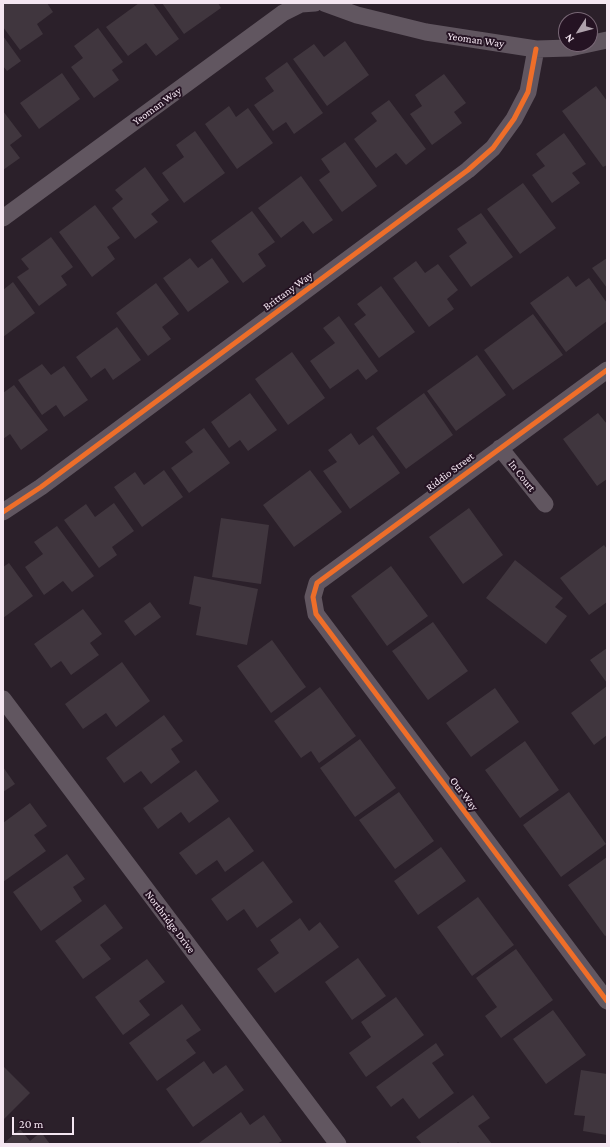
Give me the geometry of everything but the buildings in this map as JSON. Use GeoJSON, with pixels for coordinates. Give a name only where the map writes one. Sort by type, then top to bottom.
{"type":"FeatureCollection","features":[{"type":"Feature","properties":{"kind":"street","name":"Yeoman Way"},"geometry":{"type":"LineString","coordinates":[[3,218],[283,14],[301,4],[315,3]]}},
{"type":"Feature","properties":{"kind":"street","name":"Yeoman Way"},"geometry":{"type":"LineString","coordinates":[[324,3],[357,15],[426,32],[536,49],[570,48],[607,40]]}},
{"type":"Feature","properties":{"kind":"street","name":"Brittany Way"},"geometry":{"type":"LineString","coordinates":[[3,512],[47,482],[468,170],[493,148],[514,119],[528,92],[536,49]]}},
{"type":"Feature","properties":{"kind":"street","name":"Riddio Street"},"geometry":{"type":"LineString","coordinates":[[313,597],[318,583],[607,370]]}},
{"type":"Feature","properties":{"kind":"street","name":"In Court"},"geometry":{"type":"LineString","coordinates":[[500,448],[545,504]]}},
{"type":"Feature","properties":{"kind":"street","name":"Our Way"},"geometry":{"type":"LineString","coordinates":[[313,597],[316,614],[607,1001]]}},
{"type":"Feature","properties":{"kind":"street","name":"Northridge Drive"},"geometry":{"type":"LineString","coordinates":[[3,699],[338,1144]]}},
{"type":"Feature","properties":{"kind":"cycle path"},"geometry":{"type":"LineString","coordinates":[[3,512],[41,487],[468,170],[493,148],[514,119],[528,92],[536,49]]}},
{"type":"Feature","properties":{"kind":"cycle path"},"geometry":{"type":"LineString","coordinates":[[607,370],[317,583],[313,597],[316,614],[607,1001]]}}]}
